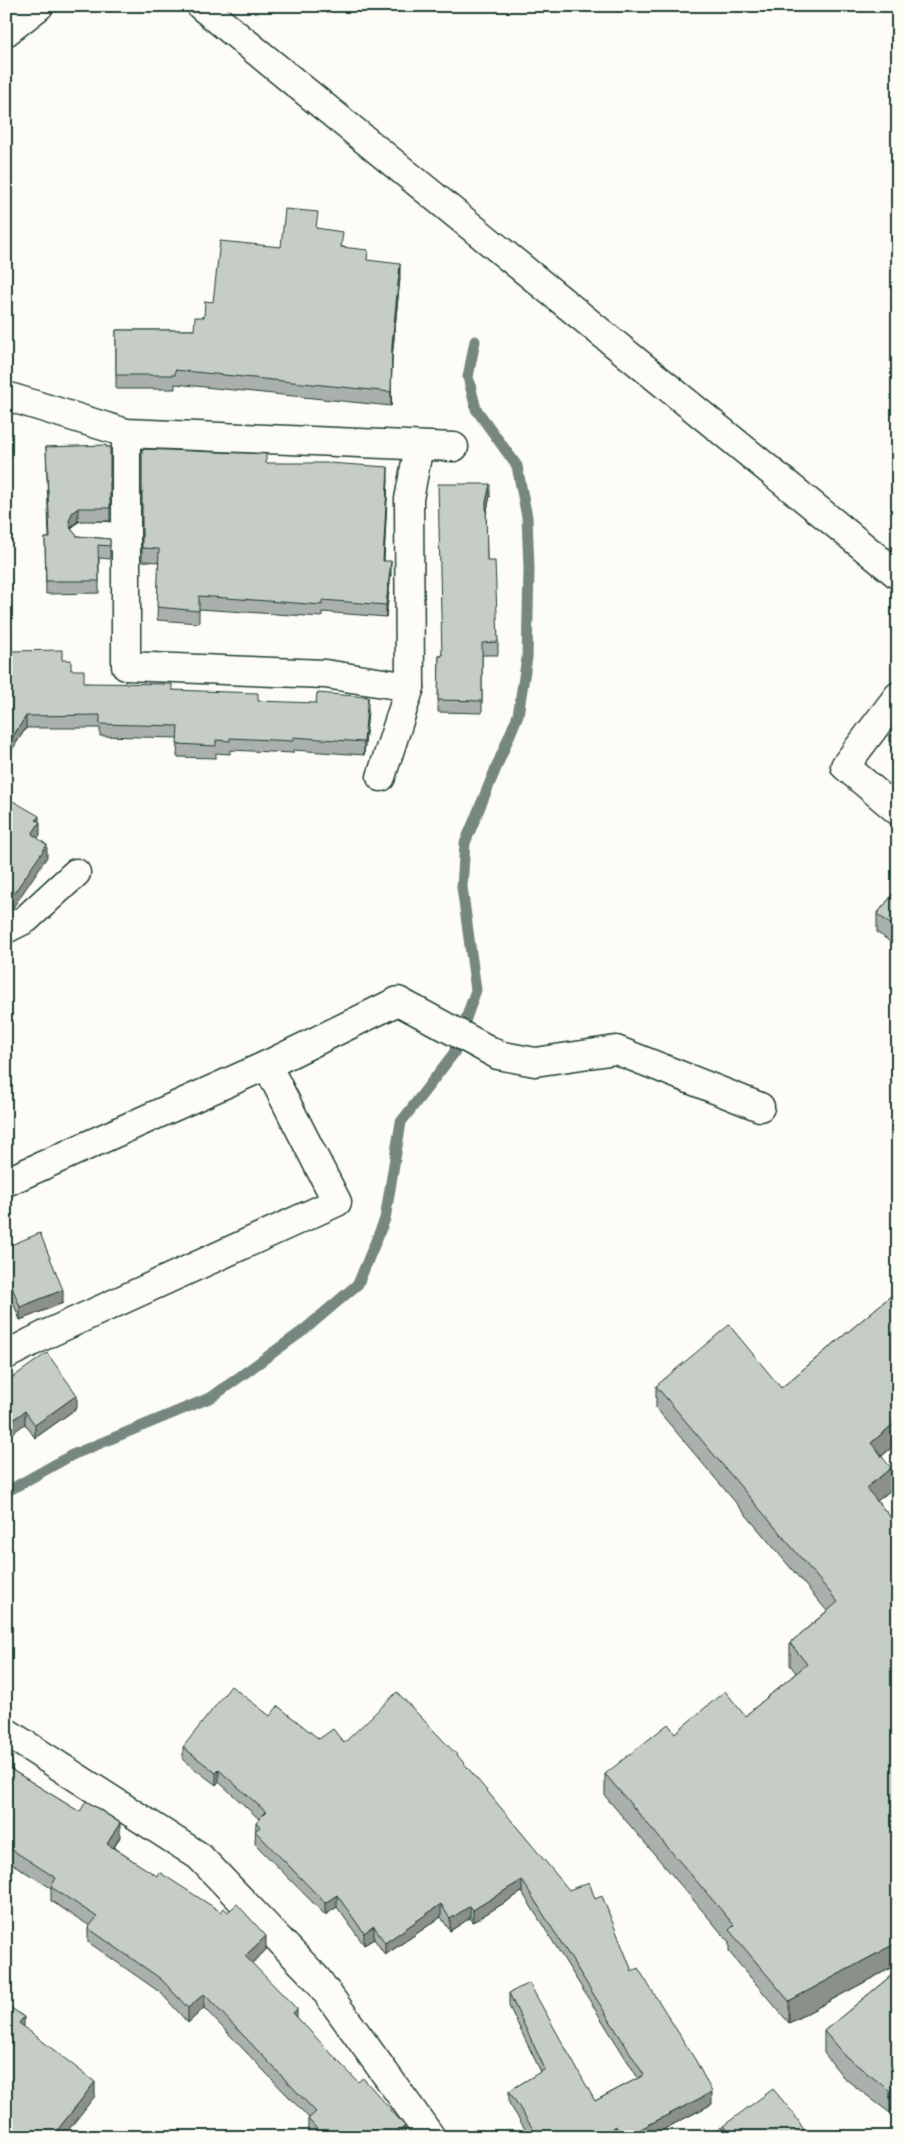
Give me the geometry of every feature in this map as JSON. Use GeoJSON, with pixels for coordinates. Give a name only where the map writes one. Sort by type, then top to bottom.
{"type":"FeatureCollection","features":[{"type":"Feature","properties":{"kind":"street"},"geometry":{"type":"LineString","coordinates":[[6,32],[39,6]]}},
{"type":"Feature","properties":{"kind":"street"},"geometry":{"type":"LineString","coordinates":[[201,6],[898,575]]}},
{"type":"Feature","properties":{"kind":"street"},"geometry":{"type":"LineString","coordinates":[[6,396],[126,433],[454,447]]}},
{"type":"Feature","properties":{"kind":"street"},"geometry":{"type":"LineString","coordinates":[[126,433],[126,666],[325,674],[410,687]]}},
{"type":"Feature","properties":{"kind":"street"},"geometry":{"type":"LineString","coordinates":[[381,777],[410,687],[410,499],[419,446]]}},
{"type":"Feature","properties":{"kind":"street"},"geometry":{"type":"LineString","coordinates":[[85,535],[126,537]]}},
{"type":"Feature","properties":{"kind":"street"},"geometry":{"type":"LineString","coordinates":[[898,696],[845,766],[898,811]]}},
{"type":"Feature","properties":{"kind":"street"},"geometry":{"type":"LineString","coordinates":[[6,929],[26,919],[76,873]]}},
{"type":"Feature","properties":{"kind":"street"},"geometry":{"type":"LineString","coordinates":[[6,1182],[267,1065],[398,1001],[498,1055],[535,1062],[616,1050],[760,1107]]}},
{"type":"Feature","properties":{"kind":"street"},"geometry":{"type":"LineString","coordinates":[[6,1355],[47,1334],[336,1202],[267,1065]]}},
{"type":"Feature","properties":{"kind":"street"},"geometry":{"type":"LineString","coordinates":[[6,1732],[199,1856],[317,1979],[431,2137]]}},
{"type":"Feature","properties":{"kind":"building"},"geometry":{"type":"Polygon","coordinates":[[[285,209],[318,212],[316,228],[343,232],[341,247],[368,250],[367,260],[400,264],[392,344],[391,392],[175,370],[175,375],[116,375],[116,330],[194,330],[195,317],[204,317],[205,301],[213,302],[220,241],[281,247],[285,209]]]}},
{"type":"Feature","properties":{"kind":"building"},"geometry":{"type":"Polygon","coordinates":[[[106,445],[106,447],[110,447],[110,508],[78,508],[72,513],[69,521],[71,529],[77,536],[110,539],[110,546],[98,545],[99,581],[46,581],[45,538],[50,538],[46,447],[106,445]]]}},
{"type":"Feature","properties":{"kind":"building"},"geometry":{"type":"Polygon","coordinates":[[[142,449],[266,454],[266,463],[328,463],[388,467],[383,561],[391,561],[386,605],[322,600],[322,605],[199,596],[199,611],[157,607],[159,549],[142,548],[142,449]]]}},
{"type":"Feature","properties":{"kind":"building"},"geometry":{"type":"Polygon","coordinates":[[[438,484],[490,484],[486,502],[487,561],[495,561],[498,642],[482,643],[482,701],[438,700],[439,656],[442,656],[438,484]]]}},
{"type":"Feature","properties":{"kind":"building"},"geometry":{"type":"Polygon","coordinates":[[[6,632],[12,633],[11,651],[62,650],[62,660],[71,660],[71,670],[84,670],[84,683],[172,684],[172,690],[258,693],[258,701],[316,703],[317,693],[368,697],[364,742],[293,737],[293,741],[230,738],[230,741],[216,740],[216,746],[177,744],[178,726],[100,724],[100,715],[26,716],[6,747],[6,632]]]}},
{"type":"Feature","properties":{"kind":"building"},"geometry":{"type":"Polygon","coordinates":[[[898,724],[898,740],[890,734],[898,724]]]}},
{"type":"Feature","properties":{"kind":"building"},"geometry":{"type":"Polygon","coordinates":[[[6,797],[39,816],[36,820],[40,822],[32,834],[47,845],[12,896],[6,899],[6,797]]]}},
{"type":"Feature","properties":{"kind":"building"},"geometry":{"type":"Polygon","coordinates":[[[898,888],[898,930],[877,914],[898,888]]]}},
{"type":"Feature","properties":{"kind":"building"},"geometry":{"type":"Polygon","coordinates":[[[40,1233],[63,1290],[20,1307],[6,1272],[6,1247],[40,1233]]]}},
{"type":"Feature","properties":{"kind":"building"},"geometry":{"type":"Polygon","coordinates":[[[898,1290],[898,1420],[871,1443],[891,1468],[866,1488],[898,1526],[898,1942],[789,2001],[729,1930],[734,1925],[605,1774],[668,1724],[675,1733],[725,1691],[745,1716],[807,1664],[790,1643],[838,1602],[656,1386],[729,1325],[781,1388],[898,1290]]]}},
{"type":"Feature","properties":{"kind":"building"},"geometry":{"type":"Polygon","coordinates":[[[47,1353],[77,1395],[35,1425],[25,1411],[6,1425],[6,1382],[47,1353]]]}},
{"type":"Feature","properties":{"kind":"building"},"geometry":{"type":"Polygon","coordinates":[[[231,1686],[270,1716],[278,1706],[319,1739],[333,1729],[344,1743],[397,1692],[458,1756],[569,1890],[589,1882],[595,1899],[602,1896],[632,1971],[638,1968],[696,2061],[712,2092],[625,2137],[621,2137],[616,2126],[599,2137],[538,2137],[509,2091],[545,2069],[509,1993],[529,1983],[595,2101],[644,2075],[522,1880],[473,1910],[470,1906],[450,1919],[441,1904],[385,1943],[374,1926],[364,1933],[337,1895],[325,1903],[255,1831],[260,1827],[256,1822],[266,1812],[219,1770],[216,1773],[183,1747],[231,1686]]]}},
{"type":"Feature","properties":{"kind":"building"},"geometry":{"type":"Polygon","coordinates":[[[6,1756],[12,1760],[7,1767],[80,1812],[86,1801],[120,1823],[107,1844],[157,1876],[159,1872],[221,1912],[224,1908],[228,1912],[237,1904],[266,1936],[245,1956],[297,2009],[293,2013],[358,2082],[363,2078],[405,2126],[393,2137],[343,2137],[341,2134],[338,2137],[324,2137],[308,2119],[316,2112],[204,1994],[188,2008],[161,1979],[88,1928],[97,1917],[51,1887],[56,1878],[6,1846],[6,1756]]]}},
{"type":"Feature","properties":{"kind":"building"},"geometry":{"type":"Polygon","coordinates":[[[898,1970],[898,2089],[894,2086],[890,2091],[844,2055],[824,2031],[898,1970]]]}},
{"type":"Feature","properties":{"kind":"building"},"geometry":{"type":"Polygon","coordinates":[[[6,2004],[24,2017],[19,2023],[95,2082],[52,2137],[6,2137],[6,2004]]]}},
{"type":"Feature","properties":{"kind":"building"},"geometry":{"type":"Polygon","coordinates":[[[773,2089],[794,2114],[804,2130],[793,2137],[736,2137],[723,2126],[773,2089]]]}},
{"type":"Feature","properties":{"kind":"building"},"geometry":{"type":"Polygon","coordinates":[[[721,2127],[727,2137],[708,2137],[721,2127]]]}},
{"type":"Feature","properties":{"kind":"waterway"},"geometry":{"type":"LineString","coordinates":[[6,1492],[72,1455],[212,1397],[304,1330],[358,1284],[385,1219],[401,1122],[454,1053],[476,990],[462,887],[465,843],[518,715],[527,658],[529,569],[527,517],[517,466],[476,409],[468,377],[475,341]]}}]}
